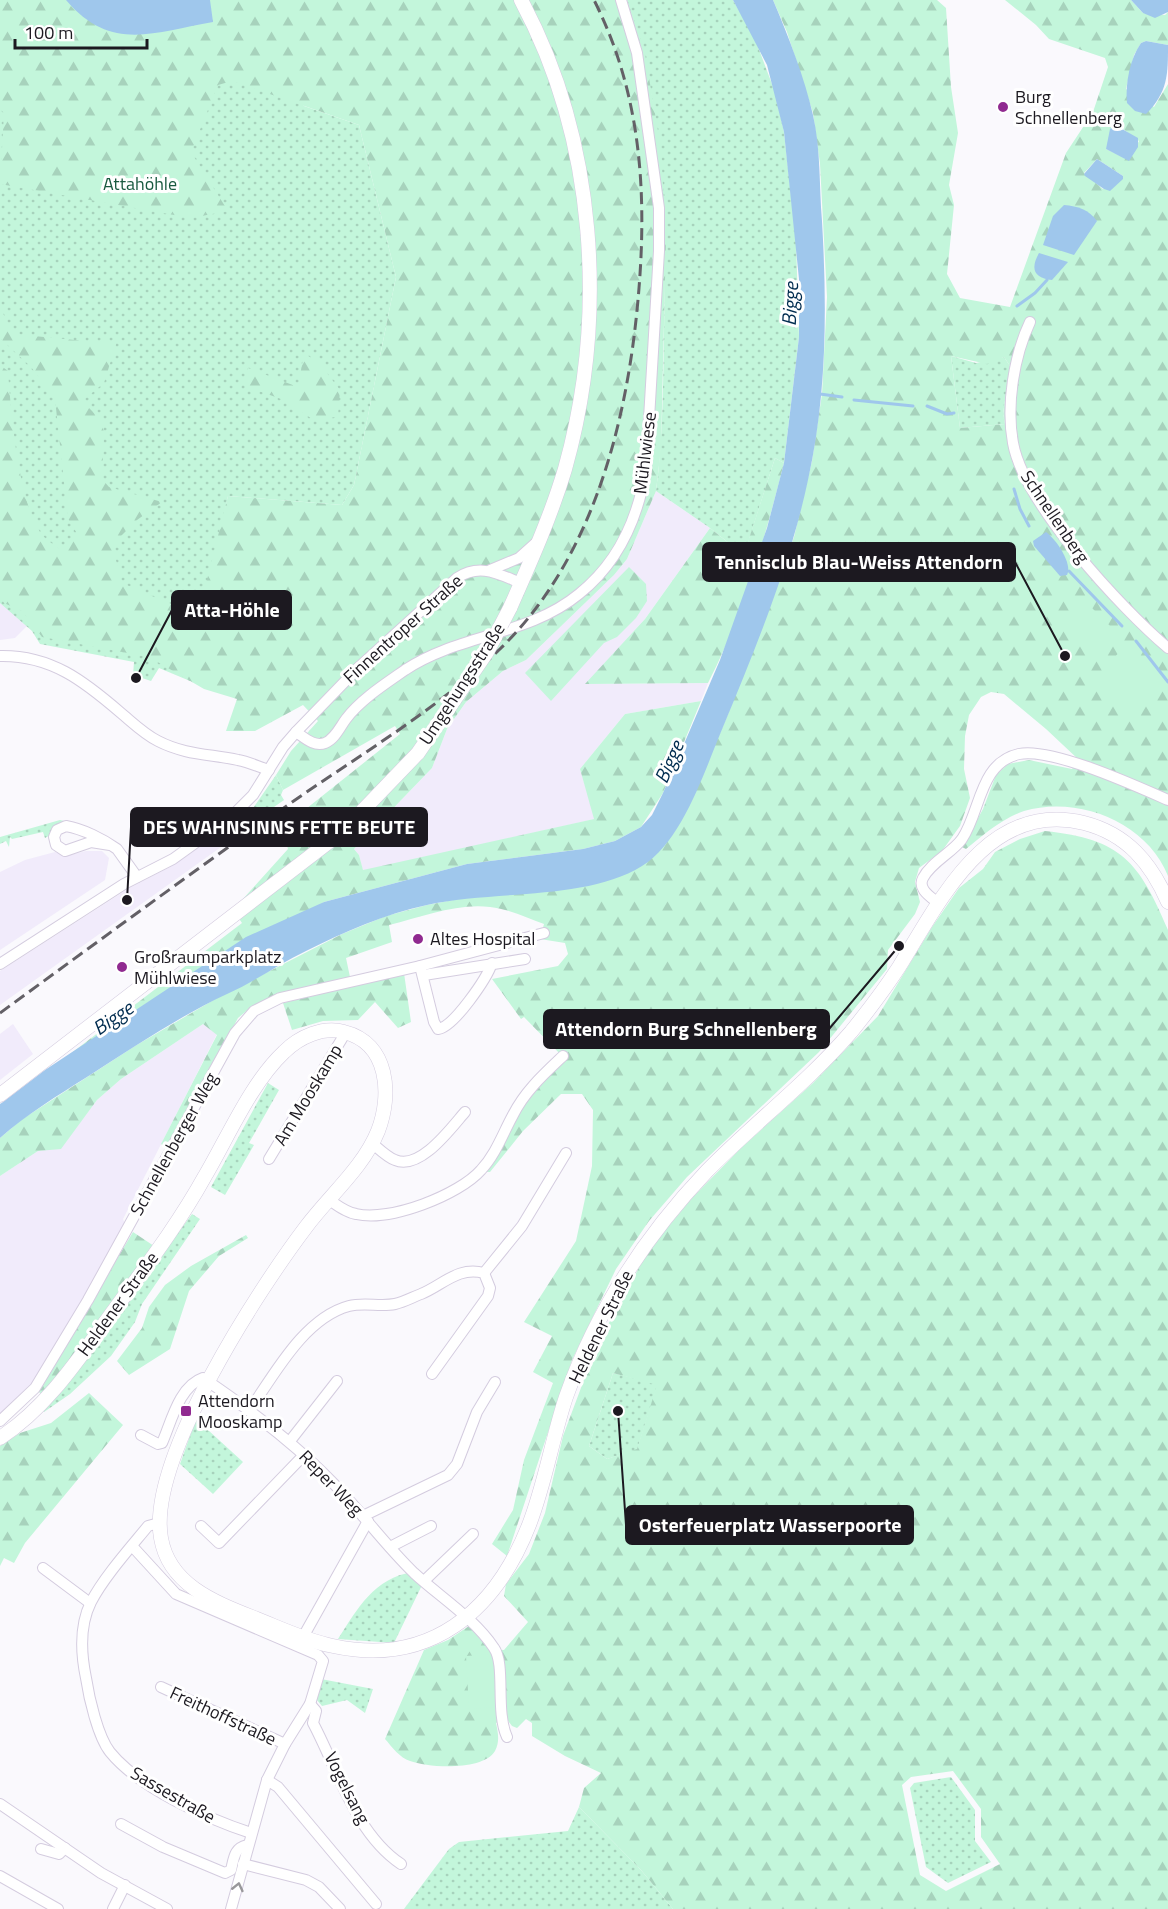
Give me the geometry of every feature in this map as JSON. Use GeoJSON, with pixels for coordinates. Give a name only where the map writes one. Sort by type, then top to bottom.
{"type":"FeatureCollection","features":[{"type":"Feature","properties":{"kind":"main road"},"geometry":{"type":"LineString","coordinates":[[521,0],[552,64],[571,130],[582,187],[589,274],[587,343],[578,408],[565,469],[521,583]]}},
{"type":"Feature","properties":{"kind":"main road","name":"Umgehungsstraße"},"geometry":{"type":"LineString","coordinates":[[0,1095],[343,831],[418,753],[487,652],[521,583]]}},
{"type":"Feature","properties":{"kind":"main road","name":"Heldener Straße"},"geometry":{"type":"LineString","coordinates":[[0,1438],[36,1409],[64,1378],[104,1324],[182,1217],[257,1087],[277,1059],[294,1042],[312,1034],[331,1030],[346,1032],[367,1042],[375,1050],[382,1065],[386,1085],[384,1109],[372,1143],[328,1199],[252,1305],[208,1382],[179,1444],[168,1478],[159,1523],[163,1550],[175,1571],[198,1593],[329,1646],[363,1651],[397,1651],[427,1641],[466,1619],[501,1580],[519,1549],[532,1518],[567,1396],[607,1308],[636,1256],[695,1184],[803,1083],[854,1028],[893,976],[938,903],[960,873],[983,849],[1008,832],[1035,822],[1088,824],[1134,848],[1157,876],[1168,902]]}},
{"type":"Feature","properties":{"kind":"street","name":"Mühlwiese"},"geometry":{"type":"LineString","coordinates":[[296,732],[311,742],[325,743],[334,736],[353,711],[427,657],[529,623],[561,607],[596,579],[619,551],[627,535],[642,492],[646,469],[659,251],[659,208],[637,53],[621,0]]}},
{"type":"Feature","properties":{"kind":"street","name":"Schnellenberg"},"geometry":{"type":"LineString","coordinates":[[1030,322],[1022,341],[1013,394],[1013,443],[1021,467],[1042,504],[1109,592],[1168,648]]}},
{"type":"Feature","properties":{"kind":"street","name":"Finnentroper Straße"},"geometry":{"type":"LineString","coordinates":[[0,964],[136,877],[173,859],[230,818],[254,795],[296,732],[358,668],[449,584],[465,572],[476,569],[490,570],[519,558],[538,541]]}},
{"type":"Feature","properties":{"kind":"street"},"geometry":{"type":"LineString","coordinates":[[490,570],[521,583]]}},
{"type":"Feature","properties":{"kind":"street"},"geometry":{"type":"LineString","coordinates":[[0,656],[22,656],[63,669],[96,691],[142,732],[172,747],[199,756],[238,760],[269,770]]}},
{"type":"Feature","properties":{"kind":"street"},"geometry":{"type":"LineString","coordinates":[[938,903],[926,894],[922,886],[923,878],[955,849],[964,836],[984,784],[998,765],[1010,758],[1029,753],[1061,759],[1168,800]]}},
{"type":"Feature","properties":{"kind":"street"},"geometry":{"type":"LineString","coordinates":[[110,845],[91,842],[65,850],[58,848],[54,834],[63,826],[78,829],[110,845],[123,855],[136,877]]}},
{"type":"Feature","properties":{"kind":"street"},"geometry":{"type":"LineString","coordinates":[[73,849],[85,839],[78,829]]}},
{"type":"Feature","properties":{"kind":"street","name":"Schnellenberger Weg"},"geometry":{"type":"LineString","coordinates":[[422,970],[544,933]]}},
{"type":"Feature","properties":{"kind":"street","name":"Schnellenberger Weg"},"geometry":{"type":"LineString","coordinates":[[0,1420],[35,1388],[88,1300],[242,1022],[254,1011],[280,998],[422,970],[525,959]]}},
{"type":"Feature","properties":{"kind":"street"},"geometry":{"type":"LineString","coordinates":[[422,970],[434,1022],[438,1029],[444,1028],[487,977],[492,963]]}},
{"type":"Feature","properties":{"kind":"street","name":"Am Mooskamp"},"geometry":{"type":"LineString","coordinates":[[269,1159],[346,1032]]}},
{"type":"Feature","properties":{"kind":"street"},"geometry":{"type":"LineString","coordinates":[[328,1199],[352,1213],[380,1214],[435,1200],[467,1184],[489,1162],[522,1099],[563,1056]]}},
{"type":"Feature","properties":{"kind":"street"},"geometry":{"type":"LineString","coordinates":[[372,1143],[392,1160],[402,1163],[412,1161],[438,1143],[465,1112]]}},
{"type":"Feature","properties":{"kind":"street"},"geometry":{"type":"LineString","coordinates":[[484,1274],[522,1226],[566,1153]]}},
{"type":"Feature","properties":{"kind":"street"},"geometry":{"type":"LineString","coordinates":[[249,1411],[292,1348],[335,1311],[351,1305],[394,1304],[429,1291],[459,1272],[474,1270],[484,1274],[490,1288],[488,1296],[432,1374]]}},
{"type":"Feature","properties":{"kind":"street"},"geometry":{"type":"LineString","coordinates":[[141,1435],[158,1444],[162,1443],[172,1416],[192,1385],[200,1379],[208,1382]]}},
{"type":"Feature","properties":{"kind":"street"},"geometry":{"type":"LineString","coordinates":[[290,1441],[337,1381]]}},
{"type":"Feature","properties":{"kind":"street","name":"Reper Weg"},"geometry":{"type":"LineString","coordinates":[[208,1382],[290,1441],[390,1547],[495,1648],[498,1659],[500,1715],[507,1737]]}},
{"type":"Feature","properties":{"kind":"street"},"geometry":{"type":"LineString","coordinates":[[303,1637],[365,1519],[448,1475],[457,1464],[477,1412],[495,1382]]}},
{"type":"Feature","properties":{"kind":"street"},"geometry":{"type":"LineString","coordinates":[[201,1526],[219,1543],[304,1455]]}},
{"type":"Feature","properties":{"kind":"street","name":"Sassestraße"},"geometry":{"type":"LineString","coordinates":[[159,1523],[148,1526],[90,1603],[82,1634],[82,1658],[87,1688],[108,1750],[122,1765],[162,1792],[228,1826],[251,1833]]}},
{"type":"Feature","properties":{"kind":"street"},"geometry":{"type":"LineString","coordinates":[[390,1547],[431,1526]]}},
{"type":"Feature","properties":{"kind":"street"},"geometry":{"type":"LineString","coordinates":[[424,1581],[473,1534]]}},
{"type":"Feature","properties":{"kind":"street"},"geometry":{"type":"LineString","coordinates":[[132,1546],[176,1594],[321,1657],[322,1661],[310,1704],[285,1744],[267,1780],[231,1909]]}},
{"type":"Feature","properties":{"kind":"street"},"geometry":{"type":"LineString","coordinates":[[43,1568],[90,1603]]}},
{"type":"Feature","properties":{"kind":"street","name":"Freithoffstraße"},"geometry":{"type":"LineString","coordinates":[[161,1687],[285,1744]]}},
{"type":"Feature","properties":{"kind":"street","name":"Vogelsang"},"geometry":{"type":"LineString","coordinates":[[310,1704],[316,1711],[314,1723],[356,1814],[386,1853],[401,1864]]}},
{"type":"Feature","properties":{"kind":"street"},"geometry":{"type":"LineString","coordinates":[[267,1780],[278,1786],[376,1904]]}},
{"type":"Feature","properties":{"kind":"street"},"geometry":{"type":"LineString","coordinates":[[0,1804],[101,1873],[167,1909]]}},
{"type":"Feature","properties":{"kind":"street"},"geometry":{"type":"LineString","coordinates":[[121,1824],[171,1850],[225,1873],[231,1870],[236,1851],[240,1846],[248,1845]]}},
{"type":"Feature","properties":{"kind":"street"},"geometry":{"type":"LineString","coordinates":[[41,1849],[59,1854],[65,1848]]}},
{"type":"Feature","properties":{"kind":"street"},"geometry":{"type":"LineString","coordinates":[[243,1864],[306,1880],[320,1887],[340,1909]]}},
{"type":"Feature","properties":{"kind":"street"},"geometry":{"type":"LineString","coordinates":[[0,1876],[58,1909]]}},
{"type":"Feature","properties":{"kind":"street"},"geometry":{"type":"LineString","coordinates":[[113,1909],[125,1885]]}},
{"type":"Feature","properties":{"kind":"shaded area"},"geometry":{"type":"Polygon","coordinates":[[[656,491],[710,528],[645,619],[586,684],[708,683],[701,701],[625,714],[580,769],[595,819],[363,871],[359,855],[354,849],[432,768],[447,729],[466,702],[503,671],[526,660],[614,575],[627,559],[656,491]]]}},
{"type":"Feature","properties":{"kind":"shaded area"},"geometry":{"type":"Polygon","coordinates":[[[0,595],[30,623],[15,638],[0,640],[0,595]]]}},
{"type":"Feature","properties":{"kind":"shaded area"},"geometry":{"type":"Polygon","coordinates":[[[214,837],[221,847],[0,1005],[0,971],[131,887],[172,866],[214,837]]]}},
{"type":"Feature","properties":{"kind":"shaded area"},"geometry":{"type":"Polygon","coordinates":[[[86,851],[102,851],[109,858],[105,880],[0,950],[0,872],[25,860],[55,852],[66,856],[86,851]]]}},
{"type":"Feature","properties":{"kind":"shaded area"},"geometry":{"type":"Polygon","coordinates":[[[13,1024],[33,1054],[0,1080],[0,1034],[13,1024]]]}},
{"type":"Feature","properties":{"kind":"shaded area"},"geometry":{"type":"Polygon","coordinates":[[[203,1024],[217,1034],[123,1219],[127,1229],[35,1388],[0,1421],[0,1176],[38,1151],[61,1148],[97,1100],[121,1079],[203,1024]]]}},
{"type":"Feature","properties":{"kind":"green space","name":"Attahöhle"},"geometry":{"type":"Polygon","coordinates":[[[0,0],[225,0],[304,106],[359,125],[396,277],[354,485],[342,505],[228,496],[190,681],[159,668],[151,681],[133,675],[134,662],[40,644],[32,631],[0,603],[0,0]]]}},
{"type":"Feature","properties":{"kind":"green space"},"geometry":{"type":"Polygon","coordinates":[[[0,0],[66,0],[77,13],[213,22],[210,0],[627,0],[644,48],[661,149],[666,240],[661,448],[656,491],[627,559],[614,575],[526,660],[503,671],[466,702],[447,729],[432,768],[354,849],[359,855],[363,870],[594,819],[580,769],[625,714],[701,701],[663,793],[641,827],[615,841],[583,849],[467,864],[324,902],[147,1003],[61,1061],[242,923],[233,910],[288,849],[282,828],[400,734],[395,726],[283,790],[276,775],[291,751],[318,721],[303,705],[255,731],[226,731],[237,699],[204,689],[149,657],[42,637],[22,611],[4,603],[0,595],[0,365],[8,371],[17,454],[32,517],[42,535],[61,550],[78,535],[68,519],[55,399],[31,367],[0,338],[0,307],[13,334],[116,344],[104,383],[82,401],[100,419],[104,432],[102,479],[109,487],[162,502],[137,520],[112,545],[122,583],[198,616],[228,496],[342,505],[354,485],[396,277],[359,125],[232,81],[218,85],[191,152],[228,211],[191,218],[0,184],[4,113],[0,109],[0,0]]]}},
{"type":"Feature","properties":{"kind":"green space"},"geometry":{"type":"Polygon","coordinates":[[[627,0],[733,0],[755,39],[775,92],[784,132],[796,241],[799,337],[784,463],[775,458],[745,552],[740,552],[656,491],[663,392],[665,289],[663,205],[656,123],[649,83],[640,42],[627,0]]]}},
{"type":"Feature","properties":{"kind":"green space"},"geometry":{"type":"Polygon","coordinates":[[[773,0],[937,0],[946,8],[951,87],[958,133],[949,185],[954,205],[947,274],[960,298],[1010,307],[1066,153],[1093,112],[1108,67],[1105,58],[1049,39],[1036,25],[1005,0],[1131,0],[1143,13],[1165,15],[1168,12],[1168,45],[1146,41],[1141,43],[1134,55],[1126,89],[1154,107],[1168,84],[1168,876],[1158,857],[1144,841],[1127,827],[1088,810],[1045,807],[1024,811],[1001,822],[966,849],[962,847],[983,809],[996,775],[1008,764],[1029,760],[1072,769],[1079,760],[1004,694],[991,692],[981,697],[969,715],[965,736],[964,769],[970,798],[960,826],[942,851],[919,868],[915,882],[920,902],[915,914],[888,950],[887,969],[819,1052],[687,1177],[649,1221],[616,1269],[572,1360],[507,1556],[492,1544],[513,1510],[524,1460],[553,1383],[533,1372],[552,1336],[524,1322],[576,1241],[592,1166],[593,1110],[582,1094],[561,1094],[523,1131],[490,1172],[480,1172],[512,1115],[563,1057],[524,1017],[521,1019],[492,979],[558,966],[568,954],[565,943],[540,939],[544,924],[504,910],[478,906],[440,912],[389,925],[392,942],[346,958],[350,977],[250,1008],[238,1018],[188,1112],[166,1148],[161,1144],[217,1035],[203,1024],[121,1079],[97,1100],[61,1149],[38,1151],[0,1176],[0,1138],[21,1120],[135,1046],[217,998],[342,934],[386,916],[427,905],[469,897],[540,892],[598,883],[673,834],[698,785],[728,714],[794,537],[812,461],[822,394],[827,297],[820,164],[813,113],[787,32],[773,0]],[[1119,126],[1106,149],[1129,160],[1139,141],[1119,126]],[[1097,159],[1084,173],[1103,189],[1123,176],[1097,159]],[[951,356],[960,428],[1005,424],[1003,414],[1010,366],[1004,357],[987,364],[951,356]]]}},
{"type":"Feature","properties":{"kind":"green space"},"geometry":{"type":"Polygon","coordinates":[[[304,353],[320,364],[340,390],[338,416],[317,422],[281,399],[245,386],[248,368],[298,387],[304,353]]]}},
{"type":"Feature","properties":{"kind":"green space"},"geometry":{"type":"Polygon","coordinates":[[[951,356],[976,363],[1004,357],[1010,366],[1003,414],[1005,424],[960,428],[951,356]]]}},
{"type":"Feature","properties":{"kind":"green space"},"geometry":{"type":"Polygon","coordinates":[[[775,458],[784,463],[761,548],[732,630],[708,683],[585,684],[645,619],[710,528],[740,552],[745,551],[775,458]]]}},
{"type":"Feature","properties":{"kind":"green space"},"geometry":{"type":"Polygon","coordinates":[[[629,567],[646,584],[647,601],[636,618],[617,637],[604,643],[551,701],[525,673],[629,567]]]}},
{"type":"Feature","properties":{"kind":"green space"},"geometry":{"type":"Polygon","coordinates":[[[1085,601],[1120,636],[1102,655],[1067,619],[1085,601]]]}},
{"type":"Feature","properties":{"kind":"green space"},"geometry":{"type":"Polygon","coordinates":[[[1127,644],[1161,681],[1130,712],[1095,678],[1127,644]]]}},
{"type":"Feature","properties":{"kind":"green space"},"geometry":{"type":"Polygon","coordinates":[[[276,775],[283,790],[281,795],[284,800],[220,845],[215,837],[251,811],[276,775]]]}},
{"type":"Feature","properties":{"kind":"green space"},"geometry":{"type":"Polygon","coordinates":[[[60,820],[72,823],[45,838],[43,832],[12,839],[10,837],[9,847],[6,841],[0,844],[0,837],[60,820]]]}},
{"type":"Feature","properties":{"kind":"green space"},"geometry":{"type":"Polygon","coordinates":[[[1045,831],[1093,840],[1110,848],[1137,871],[1158,907],[1168,930],[1168,1909],[673,1909],[641,1870],[579,1807],[584,1788],[601,1773],[565,1756],[532,1736],[532,1723],[526,1719],[517,1728],[512,1726],[506,1718],[496,1723],[498,1741],[495,1751],[489,1757],[468,1765],[442,1766],[406,1760],[385,1739],[424,1650],[448,1640],[469,1626],[489,1649],[504,1650],[528,1622],[504,1596],[506,1584],[529,1554],[545,1513],[563,1436],[597,1345],[648,1251],[692,1198],[740,1149],[813,1083],[878,1016],[932,927],[959,888],[983,869],[995,852],[1020,839],[1045,831]],[[613,1373],[589,1446],[607,1459],[637,1449],[657,1385],[613,1373]],[[953,1771],[911,1777],[902,1785],[920,1875],[946,1891],[1000,1864],[981,1837],[981,1809],[953,1771]]]}},
{"type":"Feature","properties":{"kind":"green space"},"geometry":{"type":"Polygon","coordinates":[[[404,973],[411,1022],[398,1028],[375,1002],[358,1020],[323,1021],[292,1030],[283,1003],[404,973]]]}},
{"type":"Feature","properties":{"kind":"green space"},"geometry":{"type":"Polygon","coordinates":[[[268,1083],[279,1090],[249,1143],[254,1145],[225,1195],[211,1187],[268,1083]]]}},
{"type":"Feature","properties":{"kind":"green space"},"geometry":{"type":"Polygon","coordinates":[[[192,1214],[200,1219],[142,1304],[135,1322],[111,1356],[70,1394],[44,1412],[42,1409],[68,1383],[192,1214]]]}},
{"type":"Feature","properties":{"kind":"green space"},"geometry":{"type":"Polygon","coordinates":[[[133,1232],[154,1246],[62,1373],[41,1394],[38,1391],[133,1232]]]}},
{"type":"Feature","properties":{"kind":"green space"},"geometry":{"type":"Polygon","coordinates":[[[246,1235],[248,1238],[219,1256],[189,1291],[170,1349],[129,1375],[117,1361],[142,1328],[149,1307],[165,1285],[191,1266],[246,1235]]]}},
{"type":"Feature","properties":{"kind":"green space"},"geometry":{"type":"Polygon","coordinates":[[[613,1373],[658,1384],[637,1450],[607,1459],[589,1446],[613,1373]]]}},
{"type":"Feature","properties":{"kind":"green space"},"geometry":{"type":"Polygon","coordinates":[[[89,1393],[123,1425],[25,1543],[14,1563],[4,1558],[0,1566],[0,1446],[20,1433],[51,1423],[89,1393]]]}},
{"type":"Feature","properties":{"kind":"green space"},"geometry":{"type":"Polygon","coordinates":[[[196,1419],[243,1462],[213,1494],[180,1464],[196,1419]]]}},
{"type":"Feature","properties":{"kind":"green space"},"geometry":{"type":"Polygon","coordinates":[[[413,1572],[424,1581],[394,1643],[338,1639],[368,1596],[399,1575],[413,1572]]]}},
{"type":"Feature","properties":{"kind":"green space"},"geometry":{"type":"Polygon","coordinates":[[[493,1654],[496,1707],[469,1709],[466,1656],[493,1654]]]}},
{"type":"Feature","properties":{"kind":"green space"},"geometry":{"type":"Polygon","coordinates":[[[321,1679],[373,1689],[365,1713],[347,1700],[322,1706],[316,1699],[321,1679]]]}},
{"type":"Feature","properties":{"kind":"green space"},"geometry":{"type":"Polygon","coordinates":[[[951,1777],[975,1810],[975,1841],[991,1862],[948,1883],[926,1867],[910,1788],[914,1783],[951,1777]]]}},
{"type":"Feature","properties":{"kind":"green space"},"geometry":{"type":"Polygon","coordinates":[[[579,1807],[641,1870],[673,1909],[404,1909],[449,1849],[459,1842],[568,1831],[579,1807]]]}},
{"type":"Feature","properties":{"kind":"water"},"geometry":{"type":"Polygon","coordinates":[[[66,0],[210,0],[213,22],[152,33],[134,35],[117,33],[100,27],[83,17],[66,0]]]}},
{"type":"Feature","properties":{"kind":"water"},"geometry":{"type":"Polygon","coordinates":[[[733,0],[773,0],[796,57],[813,115],[819,155],[824,254],[825,319],[822,384],[808,480],[792,543],[760,636],[709,763],[681,822],[657,855],[642,866],[619,877],[567,890],[453,900],[427,905],[380,918],[335,937],[209,1003],[138,1044],[42,1106],[0,1138],[0,1104],[45,1070],[246,937],[324,902],[467,864],[583,849],[615,841],[641,827],[652,815],[720,660],[767,528],[784,463],[799,337],[799,279],[784,132],[767,65],[733,0]]]}},
{"type":"Feature","properties":{"kind":"water"},"geometry":{"type":"Polygon","coordinates":[[[1131,0],[1168,0],[1168,12],[1155,18],[1143,13],[1131,0]]]}},
{"type":"Feature","properties":{"kind":"water"},"geometry":{"type":"Polygon","coordinates":[[[1146,41],[1168,45],[1168,65],[1163,90],[1146,114],[1135,111],[1127,103],[1127,95],[1131,64],[1137,49],[1141,43],[1146,41]]]}},
{"type":"Feature","properties":{"kind":"water"},"geometry":{"type":"Polygon","coordinates":[[[1115,125],[1138,138],[1138,147],[1129,161],[1106,149],[1110,129],[1115,125]]]}},
{"type":"Feature","properties":{"kind":"water"},"geometry":{"type":"Polygon","coordinates":[[[1097,159],[1123,176],[1123,179],[1110,191],[1084,174],[1097,159]]]}},
{"type":"Feature","properties":{"kind":"water"},"geometry":{"type":"Polygon","coordinates":[[[1064,205],[1083,209],[1097,221],[1074,255],[1043,245],[1053,216],[1064,205]]]}},
{"type":"Feature","properties":{"kind":"water"},"geometry":{"type":"Polygon","coordinates":[[[1039,253],[1068,262],[1052,280],[1046,279],[1035,272],[1034,268],[1039,253]]]}},
{"type":"Feature","properties":{"kind":"water"},"geometry":{"type":"Polygon","coordinates":[[[1046,532],[1066,558],[1067,575],[1060,576],[1034,546],[1033,541],[1046,532]]]}},
{"type":"Feature","properties":{"kind":"waterway"},"geometry":{"type":"LineString","coordinates":[[1017,306],[1035,293],[1047,280]]}},
{"type":"Feature","properties":{"kind":"waterway"},"geometry":{"type":"LineString","coordinates":[[820,394],[842,397]]}},
{"type":"Feature","properties":{"kind":"waterway"},"geometry":{"type":"LineString","coordinates":[[854,400],[913,406]]}},
{"type":"Feature","properties":{"kind":"waterway"},"geometry":{"type":"LineString","coordinates":[[927,406],[947,414],[954,413]]}},
{"type":"Feature","properties":{"kind":"waterway"},"geometry":{"type":"LineString","coordinates":[[1014,489],[1020,509],[1029,526]]}},
{"type":"Feature","properties":{"kind":"waterway"},"geometry":{"type":"LineString","coordinates":[[1069,571],[1122,626]]}},
{"type":"Feature","properties":{"kind":"waterway"},"geometry":{"type":"LineString","coordinates":[[1136,641],[1168,682]]}},
{"type":"Feature","properties":{"kind":"railway"},"geometry":{"type":"LineString","coordinates":[[0,1013],[315,786],[450,692],[500,649],[533,612],[560,572],[583,528],[616,434],[634,336],[639,288],[642,214],[637,141],[622,69],[594,0]]}},
{"type":"Feature","properties":{"kind":"place","name":"Burg Schnellenberg"},"geometry":{"type":"Point","coordinates":[1003,107]}},
{"type":"Feature","properties":{"kind":"place","name":"Tennisclub Blau-Weiss Attendorn"},"geometry":{"type":"Point","coordinates":[1065,656]}},
{"type":"Feature","properties":{"kind":"place","name":"Atta-Höhle"},"geometry":{"type":"Point","coordinates":[136,678]}},
{"type":"Feature","properties":{"kind":"place","name":"DES WAHNSINNS FETTE BEUTE"},"geometry":{"type":"Point","coordinates":[127,900]}},
{"type":"Feature","properties":{"kind":"place","name":"Altes Hospital"},"geometry":{"type":"Point","coordinates":[418,939]}},
{"type":"Feature","properties":{"kind":"place","name":"Attendorn Burg Schnellenberg"},"geometry":{"type":"Point","coordinates":[899,946]}},
{"type":"Feature","properties":{"kind":"place","name":"Großraumparkplatz Mühlwiese"},"geometry":{"type":"Point","coordinates":[122,967]}},
{"type":"Feature","properties":{"kind":"place","name":"Attendorn Mooskamp"},"geometry":{"type":"Point","coordinates":[186,1411]}},
{"type":"Feature","properties":{"kind":"place","name":"Osterfeuerplatz Wasserpoorte"},"geometry":{"type":"Point","coordinates":[618,1411]}},
{"type":"Feature","properties":{"kind":"water label","name":"Bigge"},"geometry":{"type":"Point","coordinates":[790,304]}},
{"type":"Feature","properties":{"kind":"water label","name":"Bigge"},"geometry":{"type":"Point","coordinates":[669,762]}},
{"type":"Feature","properties":{"kind":"water label","name":"Bigge"},"geometry":{"type":"Point","coordinates":[113,1018]}}]}
